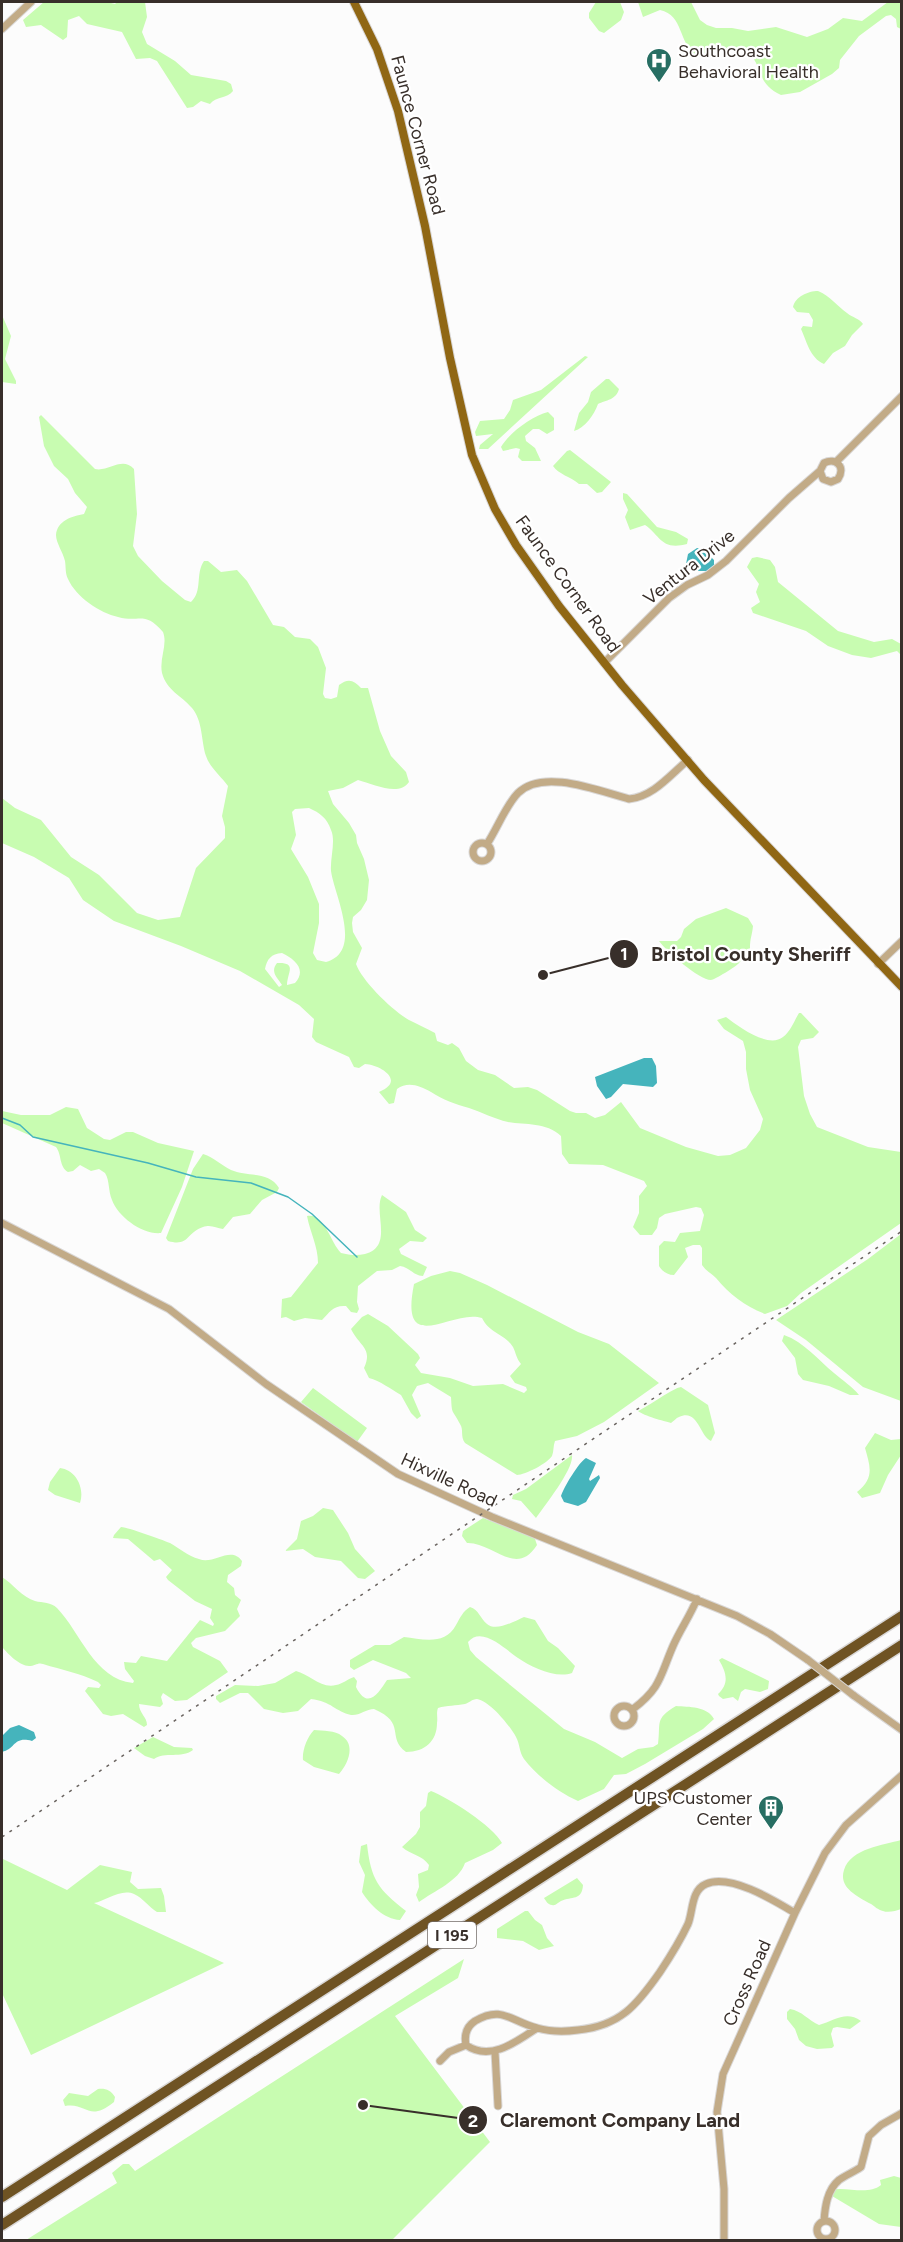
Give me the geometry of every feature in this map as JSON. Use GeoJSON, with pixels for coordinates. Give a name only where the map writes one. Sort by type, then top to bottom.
{"type":"FeatureCollection","features":[{"type":"Feature","properties":{"kind":"highway","name":"I 195"},"geometry":{"type":"LineString","coordinates":[[2,2197],[902,1616]]}},
{"type":"Feature","properties":{"kind":"highway","name":"I 195"},"geometry":{"type":"LineString","coordinates":[[2,2225],[902,1645]]}},
{"type":"Feature","properties":{"kind":"main road","name":"Faunce Corner Road"},"geometry":{"type":"LineString","coordinates":[[354,2],[380,57],[398,111],[425,226],[450,358],[476,468],[495,509],[516,545],[574,627],[604,663],[688,760],[902,987]]}},
{"type":"Feature","properties":{"kind":"street"},"geometry":{"type":"LineString","coordinates":[[2,29],[31,2]]}},
{"type":"Feature","properties":{"kind":"street","name":"Ventura Drive"},"geometry":{"type":"LineString","coordinates":[[836,462],[902,396]]}},
{"type":"Feature","properties":{"kind":"street","name":"Ventura Drive"},"geometry":{"type":"LineString","coordinates":[[604,663],[669,598],[687,585],[708,575],[726,561],[789,498],[820,471],[822,465],[827,461],[836,462],[841,467],[841,472],[835,481],[825,480],[820,471]]}},
{"type":"Feature","properties":{"kind":"street"},"geometry":{"type":"LineString","coordinates":[[487,844],[513,798],[528,785],[536,782],[563,783],[629,799],[651,791],[688,760]]}},
{"type":"Feature","properties":{"kind":"street"},"geometry":{"type":"LineString","coordinates":[[878,964],[902,941]]}},
{"type":"Feature","properties":{"kind":"street"},"geometry":{"type":"LineString","coordinates":[[2,1233],[4,1224]]}},
{"type":"Feature","properties":{"kind":"street","name":"Hixville Road"},"geometry":{"type":"LineString","coordinates":[[4,1224],[169,1309],[266,1384],[398,1474],[502,1521],[697,1599],[757,1626],[808,1660],[902,1730]]}},
{"type":"Feature","properties":{"kind":"street"},"geometry":{"type":"LineString","coordinates":[[633,1709],[645,1700],[656,1686],[673,1645],[697,1599]]}},
{"type":"Feature","properties":{"kind":"street","name":"Cross Road"},"geometry":{"type":"LineString","coordinates":[[724,2241],[724,2189],[717,2112],[719,2088],[729,2059],[815,1870],[835,1838],[860,1811],[902,1775]]}},
{"type":"Feature","properties":{"kind":"street"},"geometry":{"type":"LineString","coordinates":[[537,2028],[495,2052],[474,2051],[466,2045],[464,2036],[469,2024],[494,2013],[504,2014],[522,2024],[563,2032],[602,2026],[616,2020],[631,2008],[650,1986],[669,1957],[689,1922],[696,1895],[700,1887],[705,1884],[712,1882],[744,1887],[762,1894],[795,1913]]}},
{"type":"Feature","properties":{"kind":"street"},"geometry":{"type":"LineString","coordinates":[[440,2061],[449,2052],[466,2045]]}},
{"type":"Feature","properties":{"kind":"street"},"geometry":{"type":"LineString","coordinates":[[495,2052],[498,2106]]}},
{"type":"Feature","properties":{"kind":"street"},"geometry":{"type":"LineString","coordinates":[[824,2222],[832,2224],[835,2229],[831,2237],[825,2240],[817,2232],[818,2227],[824,2222],[832,2187],[861,2167],[869,2136],[902,2113]]}},
{"type":"Feature","properties":{"kind":"green space"},"geometry":{"type":"Polygon","coordinates":[[[44,2],[115,4],[117,2],[145,2],[147,17],[142,32],[147,44],[175,61],[191,75],[226,81],[231,84],[233,91],[210,104],[201,101],[187,108],[157,61],[150,58],[136,59],[122,32],[87,24],[79,16],[68,20],[67,37],[63,40],[41,25],[26,27],[23,20],[44,2]]]}},
{"type":"Feature","properties":{"kind":"green space"},"geometry":{"type":"Polygon","coordinates":[[[596,2],[620,2],[624,12],[621,20],[604,33],[599,31],[589,18],[589,13],[596,2]]]}},
{"type":"Feature","properties":{"kind":"green space"},"geometry":{"type":"Polygon","coordinates":[[[638,2],[691,2],[700,20],[716,28],[748,31],[776,27],[807,37],[828,29],[843,18],[862,21],[888,2],[901,2],[901,29],[897,27],[896,19],[891,15],[886,16],[859,36],[840,60],[839,68],[832,74],[800,92],[781,95],[763,80],[756,63],[747,51],[732,48],[696,55],[686,44],[673,17],[660,10],[643,17],[638,2]]]}},
{"type":"Feature","properties":{"kind":"green space"},"geometry":{"type":"Polygon","coordinates":[[[818,291],[863,324],[845,346],[833,353],[824,364],[812,354],[801,329],[803,326],[812,327],[813,320],[809,313],[797,312],[793,307],[802,295],[818,291]]]}},
{"type":"Feature","properties":{"kind":"green space"},"geometry":{"type":"Polygon","coordinates":[[[2,315],[11,336],[5,359],[16,384],[2,382],[2,315]]]}},
{"type":"Feature","properties":{"kind":"green space"},"geometry":{"type":"Polygon","coordinates":[[[585,356],[588,357],[488,449],[479,449],[480,445],[493,434],[476,436],[475,432],[480,421],[504,419],[513,400],[541,390],[585,356]]]}},
{"type":"Feature","properties":{"kind":"green space"},"geometry":{"type":"Polygon","coordinates":[[[609,379],[619,389],[618,393],[613,398],[598,404],[589,420],[574,431],[579,413],[588,402],[591,392],[609,379]]]}},
{"type":"Feature","properties":{"kind":"green space"},"geometry":{"type":"Polygon","coordinates":[[[548,412],[554,418],[554,430],[547,434],[539,429],[533,429],[525,436],[526,441],[535,448],[541,461],[522,461],[518,457],[520,449],[503,451],[501,447],[515,431],[528,421],[548,412]]]}},
{"type":"Feature","properties":{"kind":"green space"},"geometry":{"type":"Polygon","coordinates":[[[41,415],[95,469],[125,464],[134,469],[137,514],[133,546],[138,556],[162,581],[185,600],[191,602],[195,598],[204,561],[208,561],[221,572],[237,570],[247,581],[273,625],[284,627],[295,637],[310,639],[318,647],[326,668],[323,694],[325,698],[337,697],[339,685],[345,681],[356,683],[361,688],[368,688],[380,731],[391,756],[406,772],[409,782],[399,789],[392,789],[358,780],[343,788],[328,791],[333,804],[356,835],[369,880],[367,900],[353,917],[352,923],[353,932],[362,948],[356,964],[371,987],[387,1003],[402,1016],[435,1033],[437,1041],[448,1045],[452,1043],[459,1048],[466,1061],[478,1070],[495,1075],[514,1088],[528,1087],[537,1090],[570,1111],[586,1113],[595,1118],[605,1115],[621,1102],[640,1128],[686,1147],[718,1156],[730,1155],[746,1148],[760,1130],[763,1119],[750,1090],[743,1041],[724,1029],[717,1020],[726,1017],[753,1035],[777,1040],[786,1035],[801,1013],[819,1032],[813,1038],[801,1040],[798,1047],[804,1096],[810,1114],[817,1127],[868,1147],[901,1152],[901,1223],[801,1293],[787,1306],[765,1314],[738,1299],[705,1269],[702,1265],[700,1245],[685,1248],[688,1257],[674,1275],[667,1273],[659,1266],[659,1246],[664,1241],[675,1242],[680,1233],[700,1231],[704,1215],[701,1208],[696,1207],[665,1214],[659,1218],[657,1228],[652,1235],[640,1235],[633,1227],[639,1213],[639,1196],[647,1186],[644,1181],[603,1165],[569,1164],[562,1154],[561,1136],[549,1128],[498,1119],[449,1102],[414,1085],[405,1085],[397,1089],[394,1103],[389,1104],[379,1092],[387,1088],[390,1083],[391,1079],[388,1074],[371,1065],[354,1067],[349,1057],[316,1042],[312,1037],[314,1019],[299,1005],[240,971],[114,921],[83,900],[69,878],[34,857],[2,843],[2,798],[15,808],[41,820],[71,857],[99,875],[137,913],[158,920],[180,917],[196,868],[225,838],[222,816],[228,786],[208,760],[196,713],[164,679],[161,667],[165,642],[163,632],[157,625],[146,619],[118,617],[96,608],[77,592],[68,579],[65,561],[56,538],[57,530],[66,520],[84,514],[87,507],[75,493],[68,479],[54,466],[44,446],[39,417],[41,415]],[[309,808],[295,809],[292,812],[296,835],[291,849],[308,877],[319,904],[319,923],[313,953],[317,960],[326,962],[337,956],[343,947],[344,921],[331,871],[332,834],[325,819],[309,808]],[[282,953],[270,958],[265,969],[279,987],[282,985],[274,972],[277,963],[289,966],[287,985],[295,983],[300,974],[298,965],[282,953]]]}},
{"type":"Feature","properties":{"kind":"green space"},"geometry":{"type":"Polygon","coordinates":[[[570,450],[611,482],[602,492],[597,493],[587,484],[579,484],[553,466],[570,450]]]}},
{"type":"Feature","properties":{"kind":"green space"},"geometry":{"type":"Polygon","coordinates":[[[623,493],[627,494],[657,527],[676,532],[688,539],[687,544],[678,546],[666,544],[645,525],[630,530],[625,517],[628,510],[623,493]]]}},
{"type":"Feature","properties":{"kind":"green space"},"geometry":{"type":"Polygon","coordinates":[[[752,558],[770,560],[775,567],[778,582],[838,631],[874,642],[892,639],[901,644],[901,655],[897,651],[871,658],[852,655],[828,646],[806,631],[753,613],[751,608],[760,602],[756,592],[759,584],[747,567],[752,558]]]}},
{"type":"Feature","properties":{"kind":"green space"},"geometry":{"type":"Polygon","coordinates":[[[726,908],[748,918],[753,929],[750,948],[742,960],[716,978],[706,979],[691,970],[675,958],[659,941],[677,941],[684,929],[696,919],[726,908]]]}},
{"type":"Feature","properties":{"kind":"green space"},"geometry":{"type":"Polygon","coordinates":[[[66,1107],[78,1109],[87,1128],[104,1139],[110,1140],[126,1132],[133,1132],[158,1143],[194,1151],[182,1187],[161,1233],[139,1228],[120,1213],[112,1200],[105,1173],[99,1169],[91,1171],[80,1165],[68,1172],[63,1167],[56,1147],[2,1123],[2,1111],[21,1115],[50,1115],[66,1107]]]}},
{"type":"Feature","properties":{"kind":"green space"},"geometry":{"type":"Polygon","coordinates":[[[203,1154],[231,1170],[270,1179],[279,1188],[277,1192],[262,1200],[250,1214],[233,1217],[223,1229],[206,1226],[184,1241],[168,1241],[166,1238],[193,1169],[203,1154]]]}},
{"type":"Feature","properties":{"kind":"green space"},"geometry":{"type":"Polygon","coordinates":[[[382,1195],[406,1212],[415,1230],[427,1238],[423,1242],[410,1241],[399,1249],[401,1254],[427,1267],[423,1276],[400,1266],[392,1270],[377,1271],[358,1286],[359,1309],[357,1313],[342,1306],[332,1310],[322,1320],[305,1318],[294,1321],[286,1317],[281,1318],[282,1299],[291,1297],[318,1263],[307,1216],[313,1216],[323,1223],[341,1253],[365,1254],[374,1250],[379,1244],[382,1195]]]}},
{"type":"Feature","properties":{"kind":"green space"},"geometry":{"type":"Polygon","coordinates":[[[901,1234],[901,1401],[863,1387],[806,1340],[776,1320],[868,1259],[901,1234]]]}},
{"type":"Feature","properties":{"kind":"green space"},"geometry":{"type":"Polygon","coordinates":[[[450,1271],[487,1285],[578,1332],[609,1344],[659,1383],[604,1422],[577,1436],[555,1441],[550,1459],[531,1471],[517,1475],[465,1443],[461,1426],[452,1410],[451,1397],[428,1383],[417,1386],[412,1395],[421,1416],[417,1419],[401,1395],[369,1378],[364,1368],[366,1352],[351,1329],[368,1314],[388,1326],[418,1354],[420,1358],[415,1365],[421,1373],[450,1378],[473,1386],[503,1384],[524,1393],[527,1390],[526,1387],[515,1383],[510,1376],[521,1364],[513,1347],[482,1318],[470,1317],[431,1325],[421,1325],[414,1320],[411,1307],[414,1284],[450,1271]]]}},
{"type":"Feature","properties":{"kind":"green space"},"geometry":{"type":"Polygon","coordinates":[[[784,1335],[804,1347],[859,1395],[850,1395],[829,1386],[803,1380],[798,1374],[795,1358],[782,1341],[784,1335]]]}},
{"type":"Feature","properties":{"kind":"green space"},"geometry":{"type":"Polygon","coordinates":[[[681,1387],[708,1405],[715,1433],[711,1441],[690,1416],[679,1417],[671,1423],[638,1411],[681,1387]]]}},
{"type":"Feature","properties":{"kind":"green space"},"geometry":{"type":"Polygon","coordinates":[[[313,1388],[367,1428],[357,1442],[301,1402],[313,1388]]]}},
{"type":"Feature","properties":{"kind":"green space"},"geometry":{"type":"Polygon","coordinates":[[[875,1433],[891,1440],[901,1439],[901,1455],[880,1493],[862,1498],[857,1492],[867,1482],[870,1471],[865,1448],[875,1433]]]}},
{"type":"Feature","properties":{"kind":"green space"},"geometry":{"type":"Polygon","coordinates":[[[572,1455],[564,1478],[536,1518],[521,1501],[512,1499],[513,1495],[526,1489],[572,1455]]]}},
{"type":"Feature","properties":{"kind":"green space"},"geometry":{"type":"Polygon","coordinates":[[[60,1468],[71,1472],[78,1481],[81,1491],[80,1503],[55,1495],[48,1490],[50,1482],[60,1468]]]}},
{"type":"Feature","properties":{"kind":"green space"},"geometry":{"type":"Polygon","coordinates":[[[323,1508],[333,1510],[355,1549],[375,1571],[365,1579],[358,1578],[341,1561],[315,1557],[303,1549],[285,1551],[297,1539],[301,1521],[313,1516],[323,1508]]]}},
{"type":"Feature","properties":{"kind":"green space"},"geometry":{"type":"Polygon","coordinates":[[[483,1518],[530,1536],[535,1539],[537,1545],[529,1554],[512,1559],[477,1544],[467,1543],[462,1536],[463,1531],[483,1518]]]}},
{"type":"Feature","properties":{"kind":"green space"},"geometry":{"type":"Polygon","coordinates":[[[121,1527],[170,1543],[199,1559],[210,1560],[233,1555],[242,1561],[241,1566],[228,1575],[227,1582],[234,1588],[235,1595],[241,1600],[237,1609],[240,1616],[225,1631],[196,1638],[191,1643],[193,1647],[220,1661],[228,1672],[187,1700],[175,1701],[163,1693],[161,1697],[163,1704],[160,1707],[139,1704],[147,1722],[144,1727],[123,1714],[111,1716],[103,1714],[85,1691],[88,1687],[99,1688],[101,1685],[98,1682],[41,1664],[31,1666],[22,1664],[2,1647],[2,1577],[31,1599],[55,1606],[98,1664],[120,1680],[133,1683],[134,1681],[125,1669],[124,1662],[136,1663],[141,1656],[167,1661],[200,1620],[213,1626],[210,1618],[212,1609],[195,1601],[168,1580],[166,1577],[172,1570],[160,1559],[154,1561],[128,1539],[113,1538],[121,1527]]]}},
{"type":"Feature","properties":{"kind":"green space"},"geometry":{"type":"Polygon","coordinates":[[[470,1607],[487,1624],[495,1627],[524,1617],[535,1620],[548,1641],[575,1666],[572,1673],[551,1673],[537,1668],[487,1637],[474,1637],[468,1642],[470,1650],[564,1729],[595,1742],[622,1758],[638,1749],[658,1744],[661,1718],[676,1706],[702,1709],[714,1719],[703,1729],[645,1764],[626,1774],[614,1775],[604,1789],[578,1801],[556,1788],[529,1765],[522,1756],[516,1737],[504,1721],[488,1704],[477,1699],[465,1704],[438,1708],[435,1735],[432,1740],[424,1748],[406,1752],[397,1741],[390,1720],[374,1709],[351,1715],[324,1702],[311,1699],[298,1711],[283,1713],[264,1709],[248,1693],[240,1693],[220,1703],[216,1699],[216,1696],[235,1685],[258,1686],[275,1683],[296,1671],[331,1686],[354,1677],[360,1694],[365,1698],[373,1697],[387,1680],[411,1678],[406,1673],[373,1660],[354,1670],[350,1667],[350,1660],[375,1645],[390,1645],[404,1637],[433,1640],[446,1636],[470,1607]]]}},
{"type":"Feature","properties":{"kind":"green space"},"geometry":{"type":"Polygon","coordinates":[[[722,1658],[769,1681],[768,1689],[760,1692],[745,1689],[741,1692],[738,1701],[733,1697],[723,1699],[718,1694],[725,1682],[725,1673],[719,1660],[722,1658]]]}},
{"type":"Feature","properties":{"kind":"green space"},"geometry":{"type":"Polygon","coordinates":[[[314,1730],[336,1733],[349,1744],[349,1755],[339,1774],[314,1767],[303,1760],[303,1752],[314,1730]]]}},
{"type":"Feature","properties":{"kind":"green space"},"geometry":{"type":"Polygon","coordinates":[[[153,1737],[174,1747],[192,1748],[193,1750],[183,1754],[163,1755],[154,1759],[134,1748],[153,1737]]]}},
{"type":"Feature","properties":{"kind":"green space"},"geometry":{"type":"Polygon","coordinates":[[[431,1791],[470,1813],[490,1829],[502,1843],[493,1850],[465,1863],[452,1880],[419,1902],[416,1895],[419,1887],[418,1874],[428,1870],[429,1865],[402,1847],[420,1827],[420,1812],[426,1806],[428,1793],[431,1791]]]}},
{"type":"Feature","properties":{"kind":"green space"},"geometry":{"type":"Polygon","coordinates":[[[901,1840],[901,1909],[885,1912],[847,1887],[844,1882],[844,1870],[853,1857],[861,1852],[901,1840]]]}},
{"type":"Feature","properties":{"kind":"green space"},"geometry":{"type":"Polygon","coordinates":[[[367,1844],[371,1867],[382,1890],[406,1911],[400,1920],[388,1917],[378,1910],[362,1892],[365,1875],[359,1862],[361,1846],[367,1844]]]}},
{"type":"Feature","properties":{"kind":"green space"},"geometry":{"type":"Polygon","coordinates":[[[3,1859],[67,1890],[100,1865],[132,1872],[130,1882],[138,1889],[161,1888],[166,1912],[157,1912],[140,1898],[129,1893],[94,1903],[224,1963],[31,2055],[2,1993],[3,1859]]]}},
{"type":"Feature","properties":{"kind":"green space"},"geometry":{"type":"Polygon","coordinates":[[[577,1878],[583,1885],[581,1894],[555,1905],[546,1902],[544,1898],[577,1878]]]}},
{"type":"Feature","properties":{"kind":"green space"},"geometry":{"type":"Polygon","coordinates":[[[528,1911],[542,1925],[547,1938],[554,1946],[539,1950],[523,1941],[497,1938],[497,1929],[528,1911]]]}},
{"type":"Feature","properties":{"kind":"green space"},"geometry":{"type":"Polygon","coordinates":[[[464,1959],[458,1978],[395,2016],[490,2142],[392,2240],[26,2240],[117,2183],[112,2173],[123,2164],[129,2164],[135,2171],[464,1959]]]}},
{"type":"Feature","properties":{"kind":"green space"},"geometry":{"type":"Polygon","coordinates":[[[790,2009],[819,2025],[845,2016],[861,2021],[850,2029],[833,2028],[831,2034],[834,2046],[817,2049],[806,2046],[799,2040],[795,2029],[787,2019],[787,2012],[790,2009]]]}},
{"type":"Feature","properties":{"kind":"green space"},"geometry":{"type":"Polygon","coordinates":[[[98,2089],[105,2089],[112,2093],[115,2097],[114,2102],[98,2111],[65,2106],[63,2100],[69,2093],[88,2096],[98,2089]]]}},
{"type":"Feature","properties":{"kind":"green space"},"geometry":{"type":"Polygon","coordinates":[[[894,2176],[901,2178],[901,2227],[879,2224],[832,2196],[831,2190],[870,2190],[881,2185],[880,2180],[894,2176]]]}},
{"type":"Feature","properties":{"kind":"water"},"geometry":{"type":"Polygon","coordinates":[[[697,548],[703,549],[714,560],[714,565],[707,571],[694,571],[686,564],[688,554],[697,548]]]}},
{"type":"Feature","properties":{"kind":"water"},"geometry":{"type":"Polygon","coordinates":[[[644,1058],[652,1058],[656,1066],[657,1083],[653,1087],[623,1084],[611,1097],[606,1099],[597,1086],[595,1077],[644,1058]]]}},
{"type":"Feature","properties":{"kind":"water"},"geometry":{"type":"Polygon","coordinates":[[[586,1458],[596,1463],[590,1481],[599,1475],[600,1478],[586,1502],[578,1506],[564,1502],[561,1496],[565,1487],[586,1458]]]}},
{"type":"Feature","properties":{"kind":"water"},"geometry":{"type":"Polygon","coordinates":[[[19,1725],[34,1732],[36,1738],[32,1741],[18,1741],[2,1752],[2,1736],[10,1728],[19,1725]]]}},
{"type":"Feature","properties":{"kind":"waterway"},"geometry":{"type":"LineString","coordinates":[[2,1118],[20,1125],[33,1137],[148,1163],[196,1177],[251,1183],[288,1197],[312,1214],[357,1257]]}},
{"type":"Feature","properties":{"kind":"railway"},"geometry":{"type":"LineString","coordinates":[[2,1837],[902,1231]]}},
{"type":"Feature","properties":{"kind":"place","name":"Southcoast Behavioral Health"},"geometry":{"type":"Point","coordinates":[659,84]}},
{"type":"Feature","properties":{"kind":"place","name":"Bristol County Sheriff"},"geometry":{"type":"Point","coordinates":[543,975]}},
{"type":"Feature","properties":{"kind":"place","name":"UPS Customer Center"},"geometry":{"type":"Point","coordinates":[771,1831]}},
{"type":"Feature","properties":{"kind":"place","name":"Claremont Company Land"},"geometry":{"type":"Point","coordinates":[363,2105]}}]}
